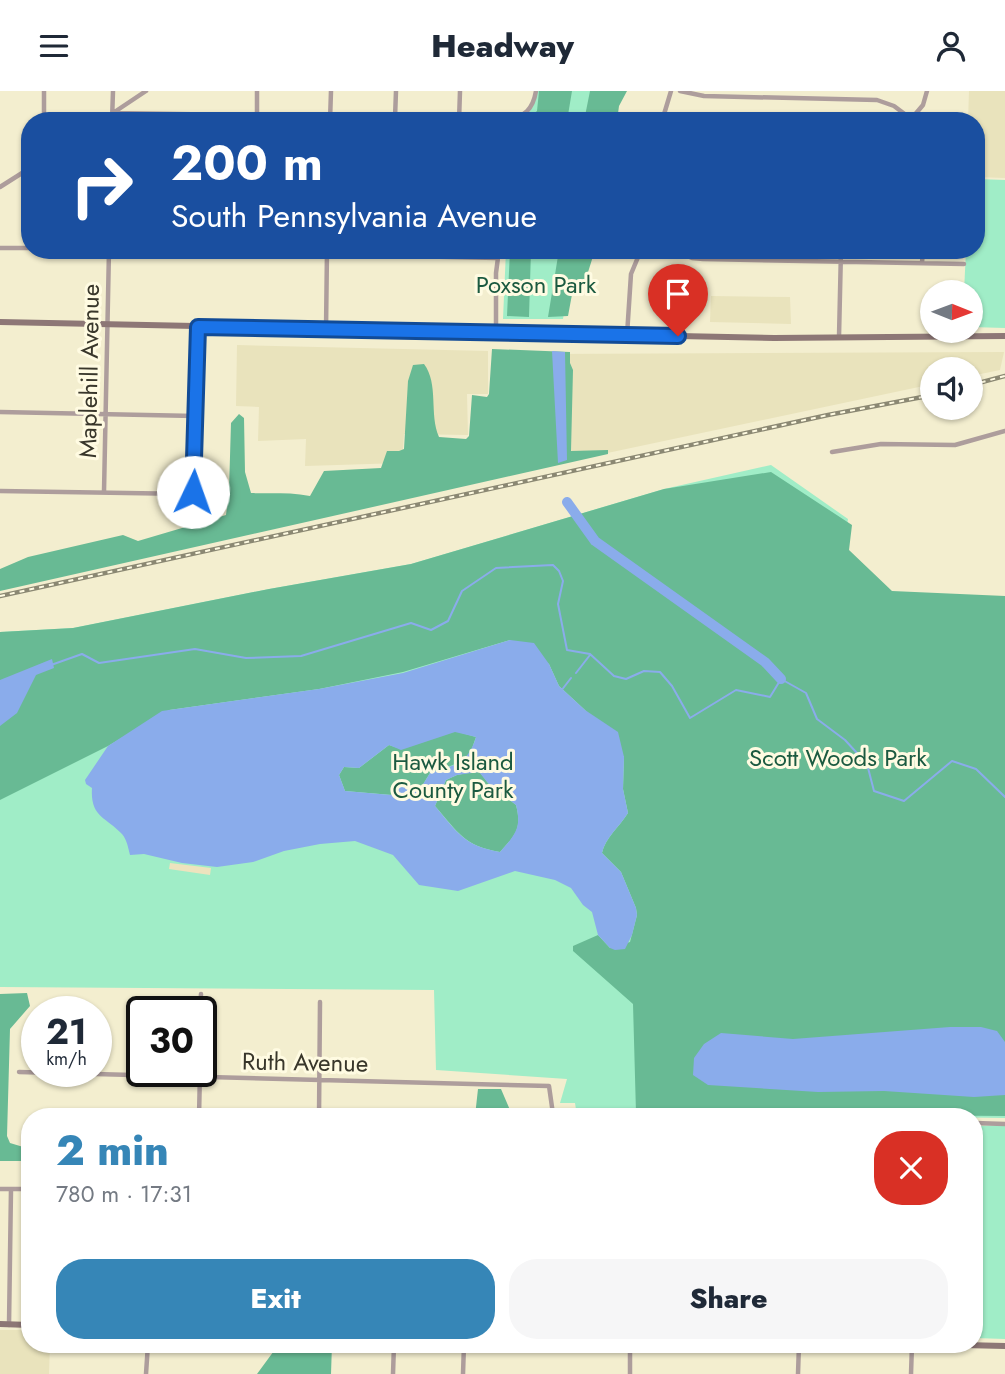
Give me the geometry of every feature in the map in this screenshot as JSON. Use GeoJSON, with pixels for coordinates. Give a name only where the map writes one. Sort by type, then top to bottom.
{"type":"FeatureCollection","features":[{"type":"Feature","properties":{"kind":"main road"},"geometry":{"type":"LineString","coordinates":[[0,322],[839,338],[1005,336]]}},
{"type":"Feature","properties":{"kind":"main road"},"geometry":{"type":"LineString","coordinates":[[0,1324],[21,1325]]}},
{"type":"Feature","properties":{"kind":"main road"},"geometry":{"type":"LineString","coordinates":[[983,1345],[1005,1346]]}},
{"type":"Feature","properties":{"kind":"street"},"geometry":{"type":"LineString","coordinates":[[44,91],[44,112]]}},
{"type":"Feature","properties":{"kind":"street"},"geometry":{"type":"LineString","coordinates":[[112,112],[113,91]]}},
{"type":"Feature","properties":{"kind":"street"},"geometry":{"type":"LineString","coordinates":[[114,112],[146,91]]}},
{"type":"Feature","properties":{"kind":"street"},"geometry":{"type":"LineString","coordinates":[[257,91],[257,112]]}},
{"type":"Feature","properties":{"kind":"street"},"geometry":{"type":"LineString","coordinates":[[330,112],[331,91]]}},
{"type":"Feature","properties":{"kind":"street"},"geometry":{"type":"LineString","coordinates":[[395,112],[396,91]]}},
{"type":"Feature","properties":{"kind":"street"},"geometry":{"type":"LineString","coordinates":[[459,112],[460,91]]}},
{"type":"Feature","properties":{"kind":"street"},"geometry":{"type":"LineString","coordinates":[[526,112],[532,105],[536,91]]}},
{"type":"Feature","properties":{"kind":"street"},"geometry":{"type":"LineString","coordinates":[[665,112],[671,91]]}},
{"type":"Feature","properties":{"kind":"street"},"geometry":{"type":"LineString","coordinates":[[680,91],[704,96],[877,100],[902,112]]}},
{"type":"Feature","properties":{"kind":"street"},"geometry":{"type":"LineString","coordinates":[[785,91],[785,98]]}},
{"type":"Feature","properties":{"kind":"street"},"geometry":{"type":"LineString","coordinates":[[918,112],[927,91]]}},
{"type":"Feature","properties":{"kind":"street"},"geometry":{"type":"LineString","coordinates":[[0,187],[21,173]]}},
{"type":"Feature","properties":{"kind":"street"},"geometry":{"type":"LineString","coordinates":[[0,248],[21,248]]}},
{"type":"Feature","properties":{"kind":"street","name":"Maplehill Avenue"},"geometry":{"type":"LineString","coordinates":[[104,492],[109,259]]}},
{"type":"Feature","properties":{"kind":"street"},"geometry":{"type":"LineString","coordinates":[[326,330],[327,259]]}},
{"type":"Feature","properties":{"kind":"street"},"geometry":{"type":"LineString","coordinates":[[496,333],[497,259]]}},
{"type":"Feature","properties":{"kind":"street"},"geometry":{"type":"LineString","coordinates":[[627,335],[629,287],[637,259]]}},
{"type":"Feature","properties":{"kind":"street"},"geometry":{"type":"LineString","coordinates":[[703,259],[964,264]]}},
{"type":"Feature","properties":{"kind":"street"},"geometry":{"type":"LineString","coordinates":[[922,259],[922,263]]}},
{"type":"Feature","properties":{"kind":"street"},"geometry":{"type":"LineString","coordinates":[[839,338],[841,262]]}},
{"type":"Feature","properties":{"kind":"street"},"geometry":{"type":"LineString","coordinates":[[0,491],[193,492],[198,327]]}},
{"type":"Feature","properties":{"kind":"street"},"geometry":{"type":"LineString","coordinates":[[0,412],[195,416]]}},
{"type":"Feature","properties":{"kind":"street"},"geometry":{"type":"LineString","coordinates":[[832,452],[881,444],[955,445],[1005,431]]}},
{"type":"Feature","properties":{"kind":"street"},"geometry":{"type":"LineString","coordinates":[[319,1108],[320,1002]]}},
{"type":"Feature","properties":{"kind":"street","name":"Ruth Avenue"},"geometry":{"type":"LineString","coordinates":[[19,1072],[126,1073]]}},
{"type":"Feature","properties":{"kind":"street","name":"Ruth Avenue"},"geometry":{"type":"LineString","coordinates":[[217,1075],[549,1086],[551,1108]]}},
{"type":"Feature","properties":{"kind":"street"},"geometry":{"type":"LineString","coordinates":[[199,1108],[200,1087]]}},
{"type":"Feature","properties":{"kind":"street"},"geometry":{"type":"LineString","coordinates":[[983,1123],[1005,1124]]}},
{"type":"Feature","properties":{"kind":"street"},"geometry":{"type":"LineString","coordinates":[[0,1189],[21,1189]]}},
{"type":"Feature","properties":{"kind":"street"},"geometry":{"type":"LineString","coordinates":[[9,1325],[11,1189]]}},
{"type":"Feature","properties":{"kind":"street"},"geometry":{"type":"LineString","coordinates":[[146,1374],[147,1353]]}},
{"type":"Feature","properties":{"kind":"street"},"geometry":{"type":"LineString","coordinates":[[393,1374],[394,1353]]}},
{"type":"Feature","properties":{"kind":"street"},"geometry":{"type":"LineString","coordinates":[[463,1374],[464,1353]]}},
{"type":"Feature","properties":{"kind":"street"},"geometry":{"type":"LineString","coordinates":[[630,1353],[630,1374]]}},
{"type":"Feature","properties":{"kind":"street"},"geometry":{"type":"LineString","coordinates":[[799,1353],[799,1374]]}},
{"type":"Feature","properties":{"kind":"street"},"geometry":{"type":"LineString","coordinates":[[911,1374],[912,1353]]}},
{"type":"Feature","properties":{"kind":"shaded area"},"geometry":{"type":"Polygon","coordinates":[[[969,91],[1005,91],[1005,178],[985,177],[985,112],[968,112],[969,91]]]}},
{"type":"Feature","properties":{"kind":"shaded area"},"geometry":{"type":"Polygon","coordinates":[[[711,296],[790,297],[791,324],[710,322],[711,296]]]}},
{"type":"Feature","properties":{"kind":"shaded area"},"geometry":{"type":"Polygon","coordinates":[[[237,345],[488,351],[488,394],[467,394],[468,435],[404,434],[402,463],[305,466],[306,439],[258,441],[259,407],[236,406],[237,345]]]}},
{"type":"Feature","properties":{"kind":"shaded area"},"geometry":{"type":"Polygon","coordinates":[[[1004,352],[1000,370],[983,374],[983,357],[920,357],[920,387],[565,462],[546,354],[1004,352]]]}},
{"type":"Feature","properties":{"kind":"shaded area"},"geometry":{"type":"Polygon","coordinates":[[[0,1330],[21,1330],[21,1353],[50,1353],[49,1374],[0,1374],[0,1330]]]}},
{"type":"Feature","properties":{"kind":"green space"},"geometry":{"type":"Polygon","coordinates":[[[537,91],[624,91],[616,112],[529,112],[537,91]]]}},
{"type":"Feature","properties":{"kind":"green space"},"geometry":{"type":"Polygon","coordinates":[[[539,91],[572,91],[568,112],[537,111],[539,91]]]}},
{"type":"Feature","properties":{"kind":"green space"},"geometry":{"type":"Polygon","coordinates":[[[590,91],[627,91],[618,112],[586,112],[590,91]]]}},
{"type":"Feature","properties":{"kind":"green space"},"geometry":{"type":"Polygon","coordinates":[[[985,179],[1005,180],[1005,328],[984,327],[984,280],[965,280],[966,259],[985,259],[985,179]]]}},
{"type":"Feature","properties":{"kind":"green space","name":"Poxson Park"},"geometry":{"type":"Polygon","coordinates":[[[506,259],[578,259],[568,286],[563,319],[503,319],[506,259]]]}},
{"type":"Feature","properties":{"kind":"green space"},"geometry":{"type":"Polygon","coordinates":[[[510,259],[531,259],[529,317],[507,316],[510,259]]]}},
{"type":"Feature","properties":{"kind":"green space"},"geometry":{"type":"Polygon","coordinates":[[[558,259],[592,259],[583,288],[573,289],[568,316],[548,317],[558,259]]]}},
{"type":"Feature","properties":{"kind":"green space"},"geometry":{"type":"Polygon","coordinates":[[[492,349],[570,352],[573,370],[571,451],[608,450],[608,454],[0,591],[0,569],[28,557],[123,535],[138,541],[226,515],[231,423],[239,414],[244,418],[245,472],[251,493],[310,496],[324,471],[381,468],[387,451],[404,449],[408,381],[413,365],[424,364],[429,372],[439,437],[466,439],[469,436],[472,395],[487,397],[489,394],[492,349]]]}},
{"type":"Feature","properties":{"kind":"green space","name":"Hawk Island County Park"},"geometry":{"type":"Polygon","coordinates":[[[771,465],[848,519],[843,550],[888,597],[1005,601],[1005,1118],[983,1118],[983,1108],[576,1108],[575,1103],[560,1103],[567,1079],[436,1070],[434,990],[0,987],[0,632],[73,628],[411,564],[664,489],[771,465]]]}},
{"type":"Feature","properties":{"kind":"green space","name":"Scott Woods Park"},"geometry":{"type":"Polygon","coordinates":[[[771,472],[852,525],[849,550],[892,591],[1005,596],[1005,1116],[983,1116],[983,1108],[636,1108],[633,1004],[573,951],[573,946],[598,935],[610,948],[630,942],[637,915],[636,908],[621,872],[602,853],[609,837],[628,813],[623,789],[624,757],[585,710],[559,686],[549,664],[510,640],[403,672],[319,689],[169,710],[108,746],[0,800],[0,632],[73,628],[411,564],[664,489],[771,472]]]}},
{"type":"Feature","properties":{"kind":"green space"},"geometry":{"type":"Polygon","coordinates":[[[455,731],[476,737],[470,754],[453,765],[430,773],[422,786],[399,785],[392,795],[345,791],[339,775],[344,767],[359,768],[389,745],[401,749],[455,731]]]}},
{"type":"Feature","properties":{"kind":"green space"},"geometry":{"type":"Polygon","coordinates":[[[479,771],[488,783],[516,805],[518,826],[500,852],[470,842],[435,806],[446,780],[479,771]]]}},
{"type":"Feature","properties":{"kind":"green space"},"geometry":{"type":"Polygon","coordinates":[[[27,993],[28,996],[21,996],[21,1016],[10,1029],[7,1136],[10,1143],[21,1146],[21,1161],[0,1161],[0,994],[27,993]]]}},
{"type":"Feature","properties":{"kind":"green space"},"geometry":{"type":"Polygon","coordinates":[[[478,1089],[501,1089],[509,1108],[476,1108],[478,1089]]]}},
{"type":"Feature","properties":{"kind":"green space"},"geometry":{"type":"Polygon","coordinates":[[[1005,1125],[1005,1339],[983,1338],[983,1126],[1005,1125]]]}},
{"type":"Feature","properties":{"kind":"green space"},"geometry":{"type":"Polygon","coordinates":[[[272,1353],[332,1353],[331,1374],[257,1374],[272,1353]]]}},
{"type":"Feature","properties":{"kind":"sand"},"geometry":{"type":"Polygon","coordinates":[[[170,863],[211,868],[210,875],[169,869],[170,863]]]}},
{"type":"Feature","properties":{"kind":"water"},"geometry":{"type":"Polygon","coordinates":[[[552,351],[565,352],[567,460],[558,463],[552,351]]]}},
{"type":"Feature","properties":{"kind":"water"},"geometry":{"type":"Polygon","coordinates":[[[510,640],[534,643],[549,664],[559,686],[585,710],[618,732],[624,757],[623,789],[628,813],[609,837],[602,853],[621,872],[636,908],[632,935],[625,949],[610,948],[598,935],[592,912],[583,905],[571,888],[555,880],[515,871],[458,891],[419,885],[393,855],[355,841],[320,844],[284,851],[253,862],[217,867],[182,863],[144,854],[130,855],[124,836],[96,811],[92,788],[85,780],[108,746],[162,711],[319,689],[403,673],[510,640]],[[455,732],[401,750],[389,745],[359,768],[344,767],[339,775],[345,791],[391,795],[399,785],[422,786],[430,773],[459,762],[469,753],[476,737],[455,732]],[[479,772],[457,775],[446,780],[435,806],[469,842],[500,852],[516,831],[516,805],[488,783],[479,772]]]}},
{"type":"Feature","properties":{"kind":"water"},"geometry":{"type":"Polygon","coordinates":[[[52,659],[54,668],[36,675],[17,713],[0,726],[0,680],[52,659]]]}},
{"type":"Feature","properties":{"kind":"water"},"geometry":{"type":"Polygon","coordinates":[[[981,1027],[997,1031],[1005,1042],[1005,1095],[974,1097],[884,1091],[818,1092],[708,1085],[693,1075],[694,1058],[704,1044],[721,1033],[793,1039],[981,1027]]]}},
{"type":"Feature","properties":{"kind":"waterway"},"geometry":{"type":"LineString","coordinates":[[567,502],[595,541],[765,662],[781,679]]}},
{"type":"Feature","properties":{"kind":"waterway"},"geometry":{"type":"LineString","coordinates":[[51,665],[82,654],[99,663],[195,649],[246,658],[301,656],[411,623],[431,630],[448,621],[462,591],[496,568],[553,565],[563,581],[558,604],[567,650],[590,654],[614,676],[626,679],[644,671],[660,672],[672,686],[690,718],[736,690],[770,697],[781,679],[806,693],[817,719],[845,740],[867,764],[874,791],[904,801],[952,761],[976,769],[1005,797]]}},
{"type":"Feature","properties":{"kind":"waterway"},"geometry":{"type":"LineString","coordinates":[[576,673],[590,655]]}},
{"type":"Feature","properties":{"kind":"waterway"},"geometry":{"type":"LineString","coordinates":[[561,691],[571,678]]}},
{"type":"Feature","properties":{"kind":"railway"},"geometry":{"type":"LineString","coordinates":[[983,382],[1005,376]]}},
{"type":"Feature","properties":{"kind":"railway"},"geometry":{"type":"LineString","coordinates":[[0,596],[828,415],[920,397]]}},
{"type":"Feature","properties":{"kind":"route"},"geometry":{"type":"LineString","coordinates":[[193,492],[198,327],[678,336]]}}]}
